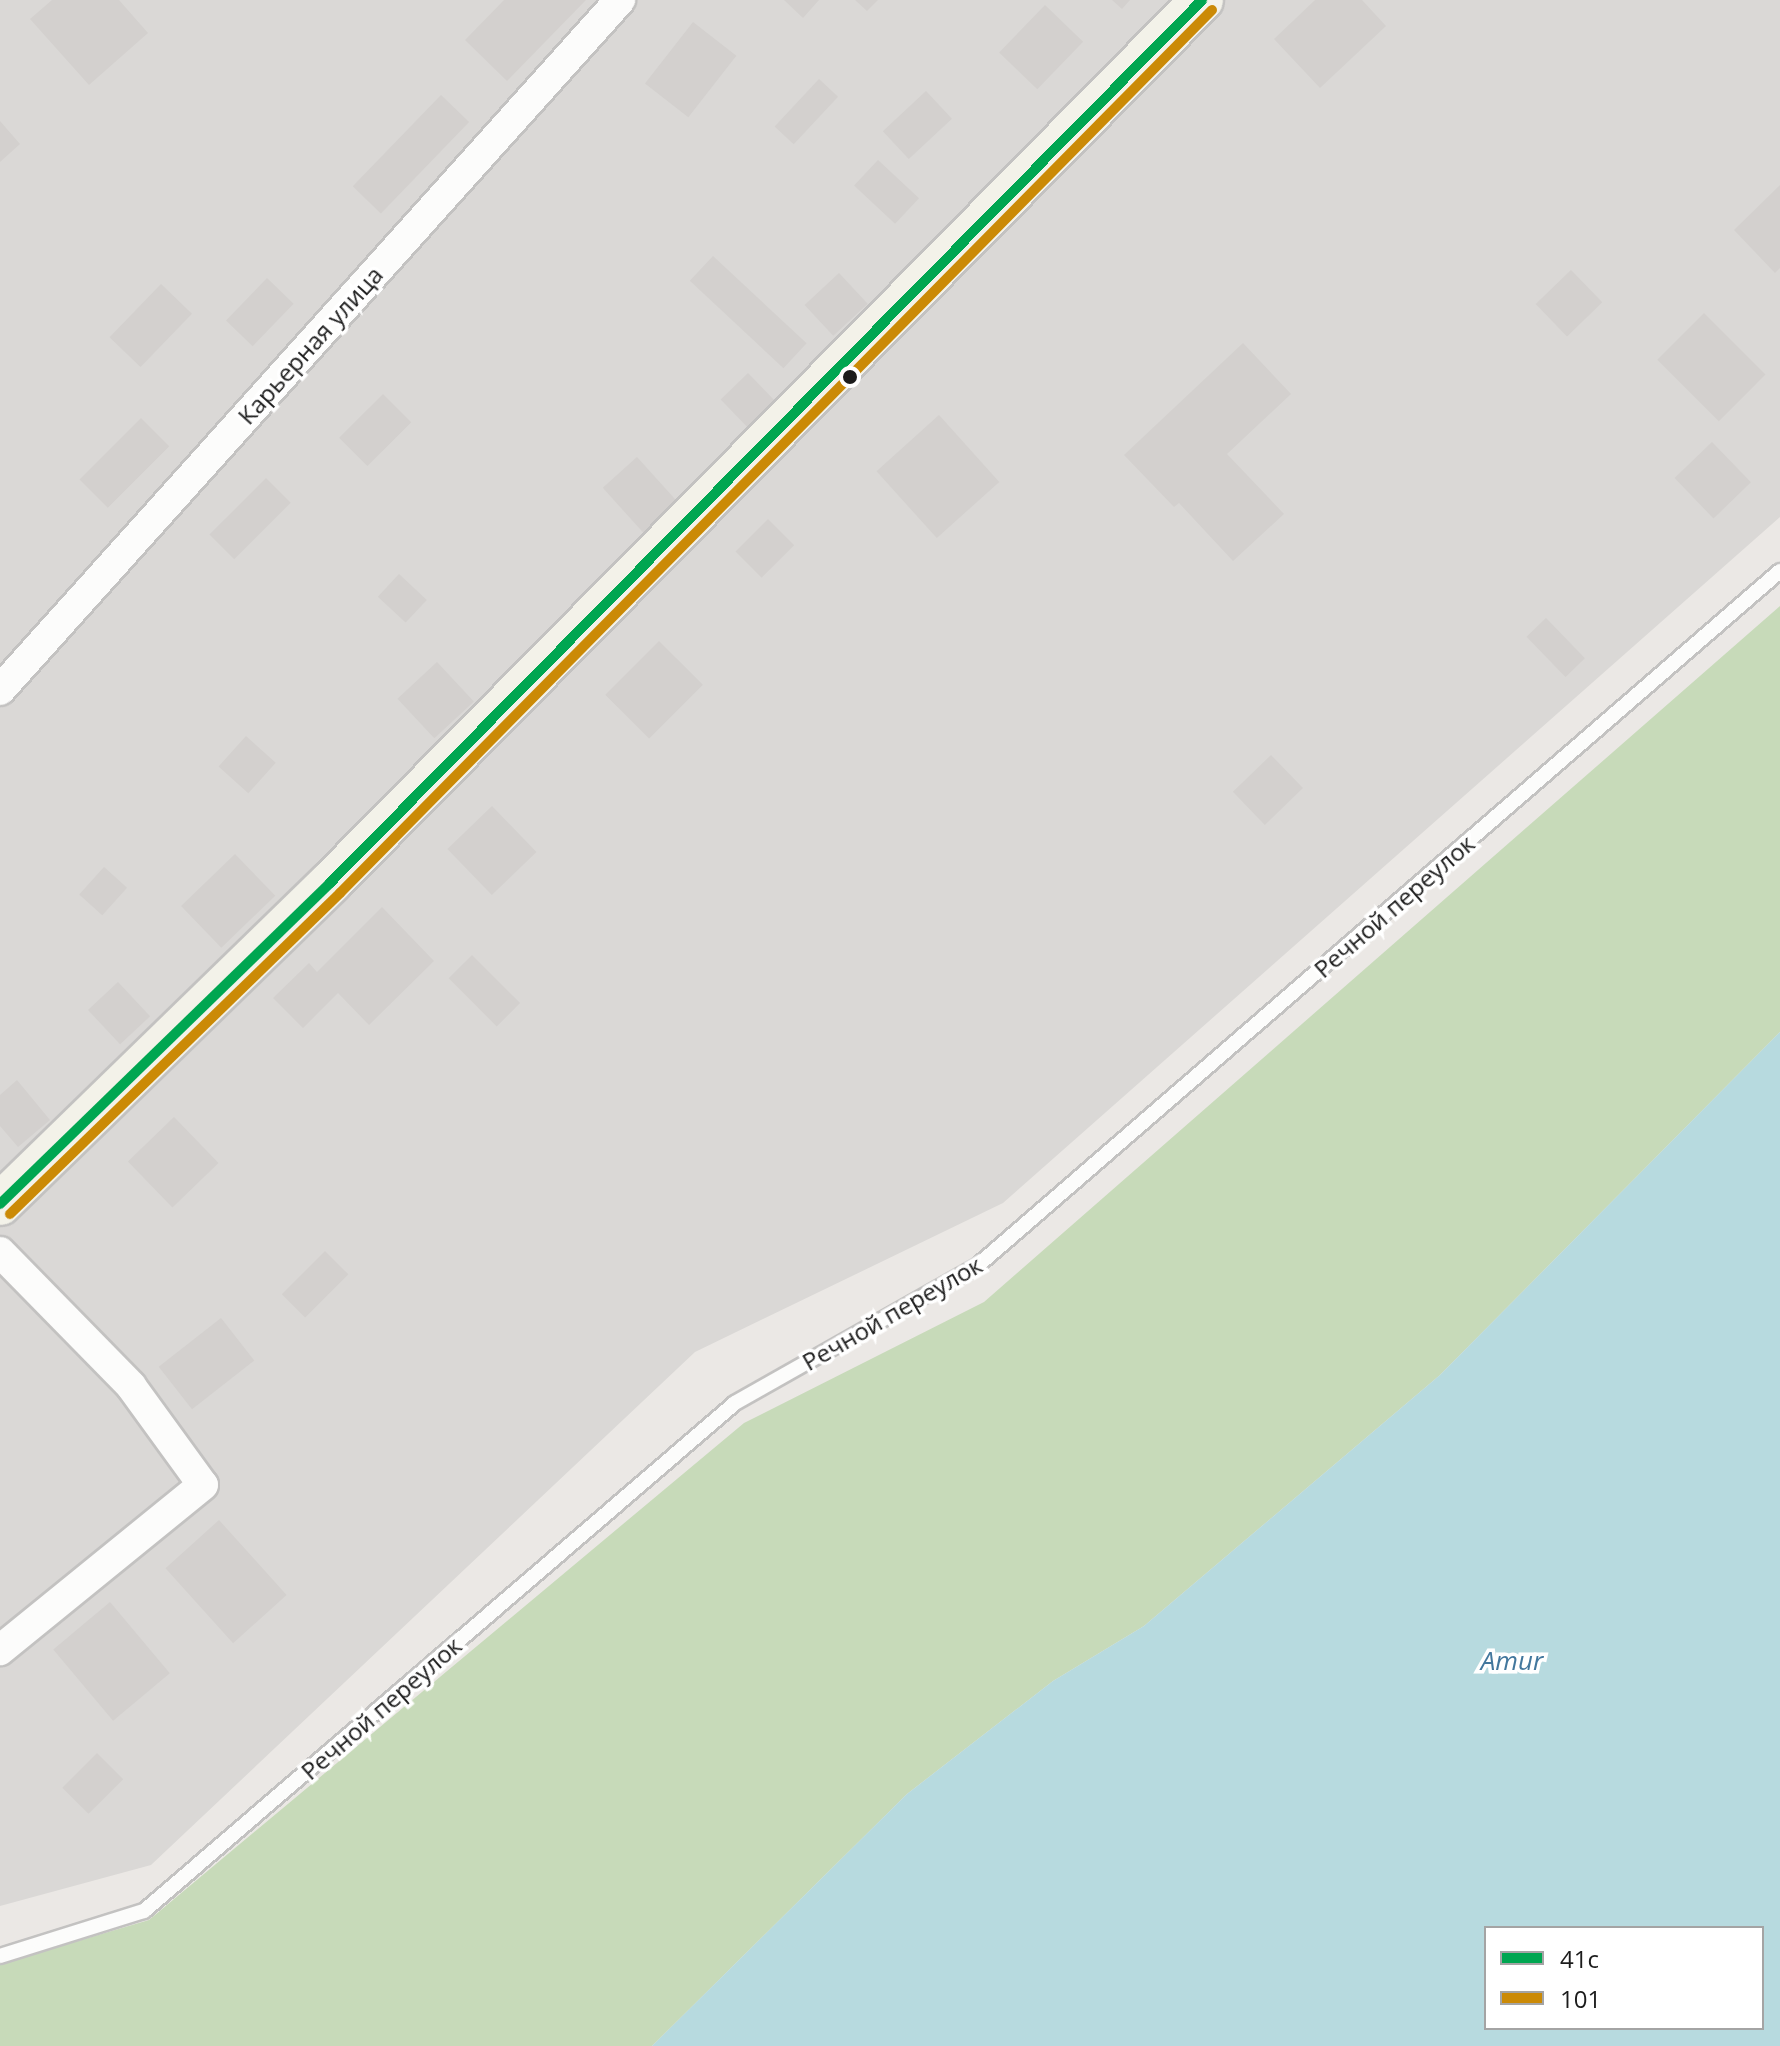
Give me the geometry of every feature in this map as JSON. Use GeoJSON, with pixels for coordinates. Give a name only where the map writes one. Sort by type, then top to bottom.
{"type":"FeatureCollection","features":[{"type":"Feature","properties":{"kind":"street","name":"Карьерная улица"},"geometry":{"type":"LineString","coordinates":[[0,690],[620,0]]}},
{"type":"Feature","properties":{"kind":"street"},"geometry":{"type":"LineString","coordinates":[[0,1204],[330,883],[1202,0]]}},
{"type":"Feature","properties":{"kind":"street"},"geometry":{"type":"LineString","coordinates":[[0,1252],[131,1386],[203,1485],[0,1650]]}},
{"type":"Feature","properties":{"kind":"lane","name":"Речной переулок"},"geometry":{"type":"LineString","coordinates":[[0,1956],[144,1911],[735,1403],[977,1266],[1780,571]]}},
{"type":"Feature","properties":{"kind":"shaded area"},"geometry":{"type":"Polygon","coordinates":[[[0,0],[1780,0],[1780,517],[1003,1203],[695,1352],[151,1865],[0,1906],[0,0]]]}},
{"type":"Feature","properties":{"kind":"green space"},"geometry":{"type":"Polygon","coordinates":[[[1780,606],[1780,1032],[1440,1375],[1144,1626],[1053,1681],[907,1794],[652,2046],[0,2046],[0,1964],[149,1920],[744,1423],[984,1302],[1780,606]]]}},
{"type":"Feature","properties":{"kind":"water","name":"Amur"},"geometry":{"type":"Polygon","coordinates":[[[1780,1032],[1780,2046],[652,2046],[907,1794],[1053,1681],[1144,1626],[1440,1375],[1780,1032]]]}},
{"type":"Feature","properties":{"kind":"building"},"geometry":{"type":"Polygon","coordinates":[[[52,0],[119,0],[148,33],[89,85],[30,19],[52,0]]]}},
{"type":"Feature","properties":{"kind":"building"},"geometry":{"type":"Polygon","coordinates":[[[504,0],[586,0],[507,81],[465,40],[504,0]]]}},
{"type":"Feature","properties":{"kind":"building"},"geometry":{"type":"Polygon","coordinates":[[[784,0],[819,0],[803,18],[784,0]]]}},
{"type":"Feature","properties":{"kind":"building"},"geometry":{"type":"Polygon","coordinates":[[[855,0],[878,0],[867,11],[855,0]]]}},
{"type":"Feature","properties":{"kind":"building"},"geometry":{"type":"Polygon","coordinates":[[[1112,0],[1130,0],[1122,9],[1112,0]]]}},
{"type":"Feature","properties":{"kind":"building"},"geometry":{"type":"Polygon","coordinates":[[[1315,0],[1362,0],[1386,26],[1320,88],[1274,39],[1315,0]]]}},
{"type":"Feature","properties":{"kind":"building"},"geometry":{"type":"Polygon","coordinates":[[[1045,5],[1083,42],[1037,89],[999,52],[1045,5]]]}},
{"type":"Feature","properties":{"kind":"building"},"geometry":{"type":"Polygon","coordinates":[[[693,22],[736,56],[688,117],[645,83],[693,22]]]}},
{"type":"Feature","properties":{"kind":"building"},"geometry":{"type":"Polygon","coordinates":[[[819,79],[838,97],[794,144],[775,127],[819,79]]]}},
{"type":"Feature","properties":{"kind":"building"},"geometry":{"type":"Polygon","coordinates":[[[926,91],[952,119],[909,159],[883,131],[926,91]]]}},
{"type":"Feature","properties":{"kind":"building"},"geometry":{"type":"Polygon","coordinates":[[[441,95],[469,122],[381,213],[353,186],[441,95]]]}},
{"type":"Feature","properties":{"kind":"building"},"geometry":{"type":"Polygon","coordinates":[[[0,121],[20,144],[0,162],[0,121]]]}},
{"type":"Feature","properties":{"kind":"building"},"geometry":{"type":"Polygon","coordinates":[[[878,160],[919,198],[895,224],[854,186],[878,160]]]}},
{"type":"Feature","properties":{"kind":"building"},"geometry":{"type":"Polygon","coordinates":[[[1780,185],[1780,268],[1775,273],[1734,230],[1780,185]]]}},
{"type":"Feature","properties":{"kind":"building"},"geometry":{"type":"Polygon","coordinates":[[[713,256],[807,343],[783,368],[690,281],[713,256]]]}},
{"type":"Feature","properties":{"kind":"building"},"geometry":{"type":"Polygon","coordinates":[[[1571,270],[1602,302],[1567,336],[1536,304],[1571,270]]]}},
{"type":"Feature","properties":{"kind":"building"},"geometry":{"type":"Polygon","coordinates":[[[839,273],[868,304],[833,336],[805,305],[839,273]]]}},
{"type":"Feature","properties":{"kind":"building"},"geometry":{"type":"Polygon","coordinates":[[[267,278],[294,304],[253,346],[226,320],[267,278]]]}},
{"type":"Feature","properties":{"kind":"building"},"geometry":{"type":"Polygon","coordinates":[[[161,284],[192,314],[141,367],[110,337],[161,284]]]}},
{"type":"Feature","properties":{"kind":"building"},"geometry":{"type":"Polygon","coordinates":[[[1704,313],[1766,375],[1719,421],[1657,360],[1704,313]]]}},
{"type":"Feature","properties":{"kind":"building"},"geometry":{"type":"Polygon","coordinates":[[[1243,343],[1291,394],[1227,454],[1284,514],[1233,561],[1179,503],[1174,507],[1124,455],[1243,343]]]}},
{"type":"Feature","properties":{"kind":"building"},"geometry":{"type":"Polygon","coordinates":[[[748,373],[776,402],[748,428],[721,399],[748,373]]]}},
{"type":"Feature","properties":{"kind":"building"},"geometry":{"type":"Polygon","coordinates":[[[383,394],[411,422],[367,466],[339,438],[383,394]]]}},
{"type":"Feature","properties":{"kind":"building"},"geometry":{"type":"Polygon","coordinates":[[[939,415],[999,482],[937,538],[877,471],[939,415]]]}},
{"type":"Feature","properties":{"kind":"building"},"geometry":{"type":"Polygon","coordinates":[[[141,418],[169,446],[108,508],[79,480],[141,418]]]}},
{"type":"Feature","properties":{"kind":"building"},"geometry":{"type":"Polygon","coordinates":[[[1712,442],[1751,482],[1713,518],[1675,478],[1712,442]]]}},
{"type":"Feature","properties":{"kind":"building"},"geometry":{"type":"Polygon","coordinates":[[[637,457],[678,502],[644,533],[603,488],[637,457]]]}},
{"type":"Feature","properties":{"kind":"building"},"geometry":{"type":"Polygon","coordinates":[[[266,478],[291,503],[234,559],[209,535],[266,478]]]}},
{"type":"Feature","properties":{"kind":"building"},"geometry":{"type":"Polygon","coordinates":[[[768,519],[794,545],[762,578],[735,552],[768,519]]]}},
{"type":"Feature","properties":{"kind":"building"},"geometry":{"type":"Polygon","coordinates":[[[399,574],[427,600],[406,623],[378,597],[399,574]]]}},
{"type":"Feature","properties":{"kind":"building"},"geometry":{"type":"Polygon","coordinates":[[[1546,618],[1585,658],[1565,677],[1527,637],[1546,618]]]}},
{"type":"Feature","properties":{"kind":"building"},"geometry":{"type":"Polygon","coordinates":[[[659,641],[703,685],[649,739],[605,695],[659,641]]]}},
{"type":"Feature","properties":{"kind":"building"},"geometry":{"type":"Polygon","coordinates":[[[437,662],[474,701],[434,738],[398,699],[437,662]]]}},
{"type":"Feature","properties":{"kind":"building"},"geometry":{"type":"Polygon","coordinates":[[[246,736],[276,763],[248,793],[219,766],[246,736]]]}},
{"type":"Feature","properties":{"kind":"building"},"geometry":{"type":"Polygon","coordinates":[[[1271,755],[1303,788],[1265,825],[1233,792],[1271,755]]]}},
{"type":"Feature","properties":{"kind":"building"},"geometry":{"type":"Polygon","coordinates":[[[492,806],[536,852],[492,895],[447,849],[492,806]]]}},
{"type":"Feature","properties":{"kind":"building"},"geometry":{"type":"Polygon","coordinates":[[[235,854],[275,896],[221,948],[181,906],[235,854]]]}},
{"type":"Feature","properties":{"kind":"building"},"geometry":{"type":"Polygon","coordinates":[[[104,867],[127,888],[102,915],[79,894],[104,867]]]}},
{"type":"Feature","properties":{"kind":"building"},"geometry":{"type":"Polygon","coordinates":[[[382,907],[434,961],[369,1025],[338,993],[303,1028],[273,998],[309,963],[317,972],[382,907]]]}},
{"type":"Feature","properties":{"kind":"building"},"geometry":{"type":"Polygon","coordinates":[[[472,955],[520,1003],[497,1026],[449,978],[472,955]]]}},
{"type":"Feature","properties":{"kind":"building"},"geometry":{"type":"Polygon","coordinates":[[[118,982],[150,1016],[120,1044],[88,1010],[118,982]]]}},
{"type":"Feature","properties":{"kind":"building"},"geometry":{"type":"Polygon","coordinates":[[[17,1080],[50,1120],[18,1147],[0,1126],[0,1095],[17,1080]]]}},
{"type":"Feature","properties":{"kind":"building"},"geometry":{"type":"Polygon","coordinates":[[[174,1117],[218,1163],[172,1207],[128,1161],[174,1117]]]}},
{"type":"Feature","properties":{"kind":"building"},"geometry":{"type":"Polygon","coordinates":[[[325,1251],[348,1274],[305,1317],[282,1294],[325,1251]]]}},
{"type":"Feature","properties":{"kind":"building"},"geometry":{"type":"Polygon","coordinates":[[[221,1318],[254,1361],[192,1409],[159,1367],[221,1318]]]}},
{"type":"Feature","properties":{"kind":"building"},"geometry":{"type":"Polygon","coordinates":[[[219,1520],[287,1595],[233,1643],[165,1568],[219,1520]]]}},
{"type":"Feature","properties":{"kind":"building"},"geometry":{"type":"Polygon","coordinates":[[[110,1602],[170,1673],[113,1721],[53,1650],[110,1602]]]}},
{"type":"Feature","properties":{"kind":"building"},"geometry":{"type":"Polygon","coordinates":[[[97,1753],[123,1779],[89,1814],[62,1788],[97,1753]]]}},
{"type":"Feature","properties":{"kind":"transit line","name":"41с"},"geometry":{"type":"LineString","coordinates":[[0,1204],[330,883],[1202,0]]}},
{"type":"Feature","properties":{"kind":"transit line","name":"101"},"geometry":{"type":"LineString","coordinates":[[10,1214],[340,893],[1212,10]]}}]}
